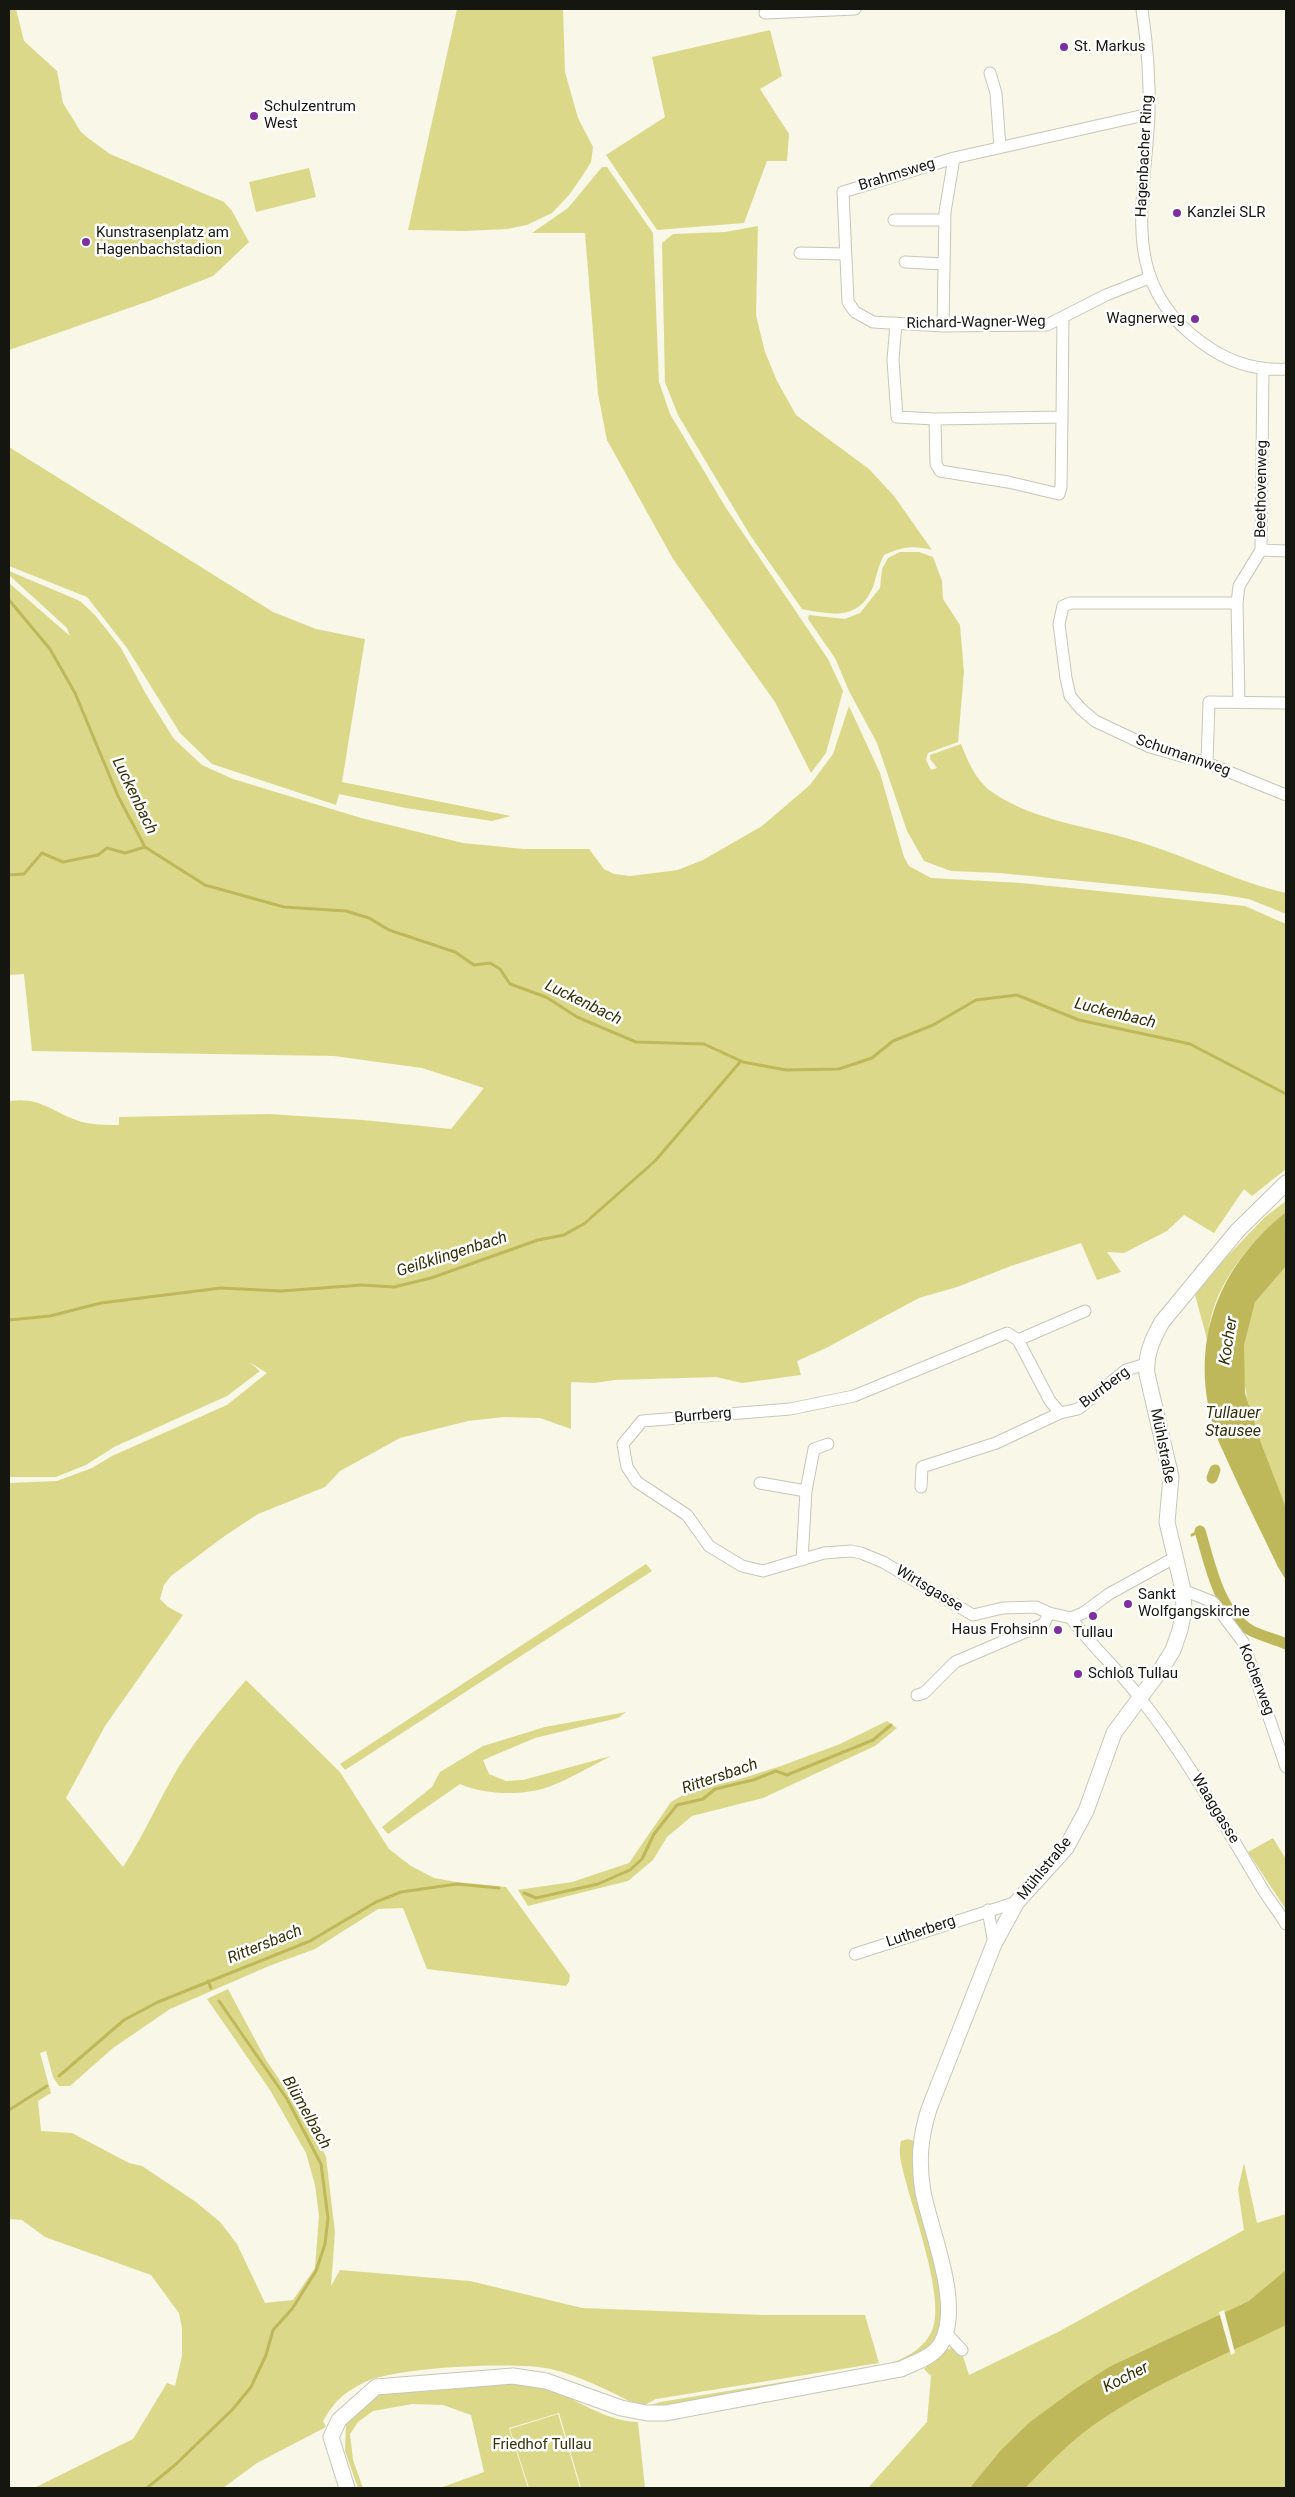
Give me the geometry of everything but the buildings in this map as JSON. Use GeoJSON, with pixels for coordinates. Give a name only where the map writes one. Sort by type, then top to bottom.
{"type":"FeatureCollection","features":[{"type":"Feature","properties":{"kind":"street"},"geometry":{"type":"LineString","coordinates":[[765,13],[855,9]]}},
{"type":"Feature","properties":{"kind":"street","name":"Hagenbacher Ring"},"geometry":{"type":"LineString","coordinates":[[1142,9],[1149,114],[1140,208],[1143,245],[1149,278],[1172,316],[1191,335],[1210,349],[1245,366],[1264,369],[1286,369]]}},
{"type":"Feature","properties":{"kind":"street"},"geometry":{"type":"LineString","coordinates":[[990,73],[996,93],[1000,147]]}},
{"type":"Feature","properties":{"kind":"street","name":"Brahmsweg"},"geometry":{"type":"LineString","coordinates":[[855,312],[848,302],[844,254],[843,192],[954,158],[1149,114]]}},
{"type":"Feature","properties":{"kind":"street","name":"Brahmsweg"},"geometry":{"type":"LineString","coordinates":[[943,326],[945,220],[954,158]]}},
{"type":"Feature","properties":{"kind":"street"},"geometry":{"type":"LineString","coordinates":[[894,220],[945,220]]}},
{"type":"Feature","properties":{"kind":"street"},"geometry":{"type":"LineString","coordinates":[[800,253],[844,254]]}},
{"type":"Feature","properties":{"kind":"street"},"geometry":{"type":"LineString","coordinates":[[905,262],[944,264]]}},
{"type":"Feature","properties":{"kind":"street","name":"Richard-Wagner-Weg"},"geometry":{"type":"LineString","coordinates":[[855,312],[873,322],[943,326],[1048,325],[1106,295],[1149,278]]}},
{"type":"Feature","properties":{"kind":"street"},"geometry":{"type":"LineString","coordinates":[[935,420],[936,464],[940,470],[992,478],[1059,494],[1061,487],[1063,317]]}},
{"type":"Feature","properties":{"kind":"street"},"geometry":{"type":"LineString","coordinates":[[896,323],[893,360],[897,417],[935,420],[1062,417]]}},
{"type":"Feature","properties":{"kind":"street","name":"Beethovenweg"},"geometry":{"type":"LineString","coordinates":[[1238,702],[1237,603],[1239,586],[1261,550],[1264,369]]}},
{"type":"Feature","properties":{"kind":"street"},"geometry":{"type":"LineString","coordinates":[[1261,550],[1286,551]]}},
{"type":"Feature","properties":{"kind":"street","name":"Schumannweg"},"geometry":{"type":"LineString","coordinates":[[1237,603],[1071,603],[1063,606],[1059,624],[1070,696],[1095,721],[1150,747],[1207,763],[1286,796]]}},
{"type":"Feature","properties":{"kind":"street"},"geometry":{"type":"LineString","coordinates":[[1207,763],[1208,702],[1286,703]]}},
{"type":"Feature","properties":{"kind":"street","name":"Mühlstraße"},"geometry":{"type":"LineString","coordinates":[[946,2333],[949,2304],[923,2191],[920,2136],[994,1944],[1017,1902],[1066,1848],[1086,1811],[1114,1733],[1173,1650],[1184,1610],[1183,1590],[1167,1522],[1171,1477],[1146,1364],[1152,1339],[1162,1322],[1238,1230],[1286,1183]]}},
{"type":"Feature","properties":{"kind":"street","name":"Burrberg"},"geometry":{"type":"LineString","coordinates":[[1018,1340],[1085,1311]]}},
{"type":"Feature","properties":{"kind":"street","name":"Burrberg"},"geometry":{"type":"LineString","coordinates":[[868,1555],[850,1551],[824,1553],[763,1571],[742,1566],[709,1546],[687,1515],[637,1482],[627,1466],[623,1444],[642,1421],[790,1409],[854,1396],[1007,1333],[1018,1340],[1050,1401],[1060,1413],[1078,1409],[1126,1370],[1136,1365],[1146,1364]]}},
{"type":"Feature","properties":{"kind":"street"},"geometry":{"type":"LineString","coordinates":[[921,1487],[922,1467],[996,1443],[1060,1413]]}},
{"type":"Feature","properties":{"kind":"street"},"geometry":{"type":"LineString","coordinates":[[802,1560],[806,1491],[814,1449],[828,1444]]}},
{"type":"Feature","properties":{"kind":"street"},"geometry":{"type":"LineString","coordinates":[[760,1483],[806,1491]]}},
{"type":"Feature","properties":{"kind":"street","name":"Wirtsgasse"},"geometry":{"type":"LineString","coordinates":[[868,1555],[973,1615],[1003,1608],[1036,1607],[1049,1614],[1071,1618]]}},
{"type":"Feature","properties":{"kind":"street"},"geometry":{"type":"LineString","coordinates":[[1071,1618],[1083,1613],[1109,1594],[1174,1558]]}},
{"type":"Feature","properties":{"kind":"street","name":"Kocherweg"},"geometry":{"type":"LineString","coordinates":[[1183,1590],[1213,1602],[1243,1642],[1286,1767]]}},
{"type":"Feature","properties":{"kind":"street"},"geometry":{"type":"LineString","coordinates":[[917,1695],[924,1693],[955,1662],[1044,1624],[1049,1614]]}},
{"type":"Feature","properties":{"kind":"street","name":"Waaggasse"},"geometry":{"type":"LineString","coordinates":[[1071,1618],[1082,1634],[1114,1665],[1140,1697],[1196,1776],[1260,1885],[1286,1924]]}},
{"type":"Feature","properties":{"kind":"street","name":"Lutherberg"},"geometry":{"type":"LineString","coordinates":[[855,1954],[1017,1902]]}},
{"type":"Feature","properties":{"kind":"street"},"geometry":{"type":"LineString","coordinates":[[988,1910],[994,1944]]}},
{"type":"Feature","properties":{"kind":"street"},"geometry":{"type":"LineString","coordinates":[[347,2488],[331,2437],[339,2420],[376,2387],[513,2376],[546,2381],[621,2408],[647,2413],[666,2413],[902,2369],[927,2358],[941,2343],[946,2333],[962,2350]]}},
{"type":"Feature","properties":{"kind":"green space"},"geometry":{"type":"Polygon","coordinates":[[[9,9],[16,9],[24,41],[57,71],[63,103],[81,132],[110,154],[224,202],[232,211],[249,242],[213,276],[152,300],[9,350],[9,9]]]}},
{"type":"Feature","properties":{"kind":"green space"},"geometry":{"type":"Polygon","coordinates":[[[457,9],[563,9],[565,72],[578,118],[593,147],[591,162],[569,195],[552,213],[527,225],[507,229],[465,231],[408,230],[457,9]]]}},
{"type":"Feature","properties":{"kind":"green space"},"geometry":{"type":"Polygon","coordinates":[[[770,30],[782,76],[760,89],[789,134],[787,161],[767,161],[744,223],[657,230],[606,155],[665,117],[652,57],[770,30]]]}},
{"type":"Feature","properties":{"kind":"green space"},"geometry":{"type":"Polygon","coordinates":[[[602,167],[607,167],[653,233],[659,382],[670,414],[726,508],[828,659],[843,691],[826,753],[811,773],[775,702],[673,559],[607,440],[598,394],[585,233],[532,233],[568,208],[602,167]]]}},
{"type":"Feature","properties":{"kind":"green space"},"geometry":{"type":"Polygon","coordinates":[[[309,168],[316,197],[256,212],[249,182],[309,168]]]}},
{"type":"Feature","properties":{"kind":"green space"},"geometry":{"type":"Polygon","coordinates":[[[758,226],[756,315],[765,352],[777,381],[796,415],[869,469],[894,496],[932,550],[908,548],[884,555],[868,596],[853,610],[844,613],[824,613],[802,609],[750,535],[678,415],[665,382],[662,243],[673,234],[725,232],[758,226]]]}},
{"type":"Feature","properties":{"kind":"green space"},"geometry":{"type":"Polygon","coordinates":[[[9,447],[273,612],[316,629],[365,639],[342,782],[511,816],[492,821],[406,808],[339,794],[336,805],[212,764],[180,733],[127,648],[87,597],[9,566],[9,447]]]}},
{"type":"Feature","properties":{"kind":"green space"},"geometry":{"type":"Polygon","coordinates":[[[900,552],[919,552],[933,557],[942,581],[943,599],[960,625],[964,672],[958,742],[928,753],[926,760],[931,770],[937,768],[930,759],[930,755],[961,744],[970,765],[983,784],[1012,804],[1068,824],[1146,844],[1250,883],[1286,893],[1286,914],[1249,899],[1224,895],[1000,873],[951,871],[924,861],[907,831],[877,743],[849,691],[835,658],[808,619],[809,615],[845,619],[860,613],[880,588],[882,569],[888,558],[900,552]]]}},
{"type":"Feature","properties":{"kind":"green space"},"geometry":{"type":"Polygon","coordinates":[[[9,571],[80,601],[95,615],[121,648],[147,696],[174,739],[202,765],[233,779],[361,818],[463,843],[524,849],[589,849],[604,869],[614,874],[630,876],[678,870],[703,860],[762,826],[810,785],[833,754],[849,706],[880,773],[904,857],[909,866],[931,878],[1021,883],[1245,906],[1286,924],[1286,1169],[1252,1196],[1244,1189],[1214,1233],[1184,1215],[1167,1231],[1124,1253],[1107,1252],[1121,1272],[1097,1280],[1081,1243],[1011,1266],[957,1287],[919,1298],[826,1348],[797,1361],[801,1375],[742,1383],[716,1377],[615,1380],[594,1383],[571,1382],[571,1429],[540,1418],[504,1417],[468,1421],[400,1438],[340,1471],[325,1487],[258,1514],[171,1576],[164,1585],[160,1599],[168,1607],[183,1615],[105,1726],[66,1798],[123,1867],[178,1768],[205,1729],[246,1680],[340,1772],[389,1849],[411,1866],[434,1878],[506,1887],[570,1975],[566,1986],[427,1969],[403,1908],[378,1909],[315,1949],[269,1966],[170,2009],[113,2048],[70,2086],[59,2086],[53,2077],[46,2051],[40,2053],[51,2093],[38,2101],[41,2131],[72,2133],[129,2163],[142,2166],[196,2202],[220,2222],[237,2244],[265,2303],[293,2300],[315,2268],[319,2216],[315,2185],[306,2153],[270,2090],[207,1999],[228,1989],[266,2060],[309,2123],[326,2157],[335,2232],[331,2286],[340,2270],[470,2281],[582,2308],[763,2315],[865,2315],[879,2363],[656,2399],[641,2407],[586,2380],[551,2369],[484,2366],[426,2369],[378,2377],[363,2383],[335,2403],[323,2421],[326,2427],[257,2463],[223,2488],[34,2488],[133,2439],[167,2383],[175,2386],[182,2356],[182,2328],[179,2313],[151,2275],[45,2237],[22,2220],[9,2219],[9,1483],[57,1481],[92,1468],[112,1456],[227,1405],[267,1373],[249,1362],[260,1371],[227,1396],[114,1447],[86,1465],[56,1477],[9,1477],[9,1101],[20,1100],[37,1103],[76,1120],[103,1125],[119,1125],[119,1117],[268,1114],[363,1120],[451,1129],[484,1088],[422,1068],[334,1056],[32,1051],[24,974],[9,975],[9,583],[70,636],[67,628],[9,575],[9,571]]]}},
{"type":"Feature","properties":{"kind":"green space"},"geometry":{"type":"Polygon","coordinates":[[[1286,1201],[1286,1212],[1245,1253],[1223,1287],[1215,1305],[1208,1343],[1194,1291],[1265,1217],[1286,1201]]]}},
{"type":"Feature","properties":{"kind":"green space"},"geometry":{"type":"Polygon","coordinates":[[[1286,1240],[1286,1508],[1269,1470],[1255,1429],[1249,1409],[1243,1367],[1244,1346],[1249,1318],[1286,1240]]]}},
{"type":"Feature","properties":{"kind":"green space"},"geometry":{"type":"Polygon","coordinates":[[[646,1564],[652,1571],[345,1770],[340,1764],[646,1564]]]}},
{"type":"Feature","properties":{"kind":"green space"},"geometry":{"type":"Polygon","coordinates":[[[626,1712],[618,1718],[535,1738],[483,1760],[489,1774],[506,1781],[523,1780],[611,1756],[564,1780],[538,1790],[515,1793],[492,1792],[460,1784],[388,1834],[382,1827],[432,1787],[440,1772],[483,1746],[545,1727],[626,1712]]]}},
{"type":"Feature","properties":{"kind":"green space"},"geometry":{"type":"Polygon","coordinates":[[[887,1721],[897,1728],[875,1746],[763,1798],[692,1816],[667,1837],[653,1860],[628,1881],[528,1906],[518,1890],[572,1882],[629,1863],[671,1802],[690,1791],[737,1780],[781,1766],[840,1744],[887,1721]]]}},
{"type":"Feature","properties":{"kind":"green space"},"geometry":{"type":"Polygon","coordinates":[[[1273,1838],[1286,1859],[1285,1908],[1248,1852],[1273,1838]]]}},
{"type":"Feature","properties":{"kind":"green space"},"geometry":{"type":"Polygon","coordinates":[[[908,2139],[914,2141],[916,2161],[939,2273],[942,2322],[933,2344],[922,2354],[889,2368],[664,2406],[651,2405],[887,2365],[908,2355],[925,2342],[933,2328],[935,2298],[928,2258],[900,2158],[901,2141],[908,2139]]]}},
{"type":"Feature","properties":{"kind":"green space"},"geometry":{"type":"Polygon","coordinates":[[[1244,2163],[1257,2223],[1286,2214],[1286,2488],[868,2488],[927,2422],[931,2376],[924,2369],[947,2348],[949,2350],[957,2338],[969,2375],[1058,2332],[1244,2230],[1238,2189],[1244,2163]]]}},
{"type":"Feature","properties":{"kind":"green space"},"geometry":{"type":"Polygon","coordinates":[[[511,2382],[551,2389],[616,2419],[638,2422],[645,2488],[581,2488],[559,2413],[509,2428],[528,2488],[440,2488],[484,2472],[471,2415],[443,2405],[412,2404],[373,2411],[358,2422],[350,2434],[353,2460],[363,2488],[358,2488],[345,2451],[346,2423],[376,2394],[511,2382]]]}},
{"type":"Feature","properties":{"kind":"green space","name":"Friedhof Tullau"},"geometry":{"type":"Polygon","coordinates":[[[558,2414],[580,2488],[529,2488],[510,2429],[558,2414]]]}},
{"type":"Feature","properties":{"kind":"water","name":"Tullauer Stausee"},"geometry":{"type":"Polygon","coordinates":[[[1286,1212],[1286,1266],[1255,1302],[1244,1345],[1245,1393],[1261,1443],[1286,1508],[1286,1580],[1278,1567],[1216,1435],[1207,1400],[1205,1369],[1207,1339],[1214,1310],[1226,1283],[1242,1258],[1262,1234],[1286,1212]]]}},
{"type":"Feature","properties":{"kind":"water","name":"Kocher"},"geometry":{"type":"Polygon","coordinates":[[[1286,2270],[1286,2325],[1165,2383],[1118,2409],[1076,2438],[1025,2488],[970,2488],[1001,2450],[1030,2422],[1075,2389],[1109,2367],[1249,2301],[1286,2270]]]}},
{"type":"Feature","properties":{"kind":"pier"},"geometry":{"type":"Polygon","coordinates":[[[1224,2310],[1235,2353],[1231,2355],[1219,2312],[1224,2310]]]}},
{"type":"Feature","properties":{"kind":"waterway","name":"Luckenbach"},"geometry":{"type":"LineString","coordinates":[[9,600],[50,649],[75,693],[118,796],[145,847],[205,885],[284,907],[346,911],[369,918],[389,930],[455,952],[474,965],[490,963],[500,969],[510,984],[546,997],[577,1017],[636,1042],[704,1044],[743,1062],[786,1070],[839,1069],[872,1058],[893,1041],[933,1025],[976,1000],[1017,995],[1079,1020],[1190,1044],[1286,1094]]}},
{"type":"Feature","properties":{"kind":"waterway"},"geometry":{"type":"LineString","coordinates":[[9,875],[24,874],[42,853],[63,862],[98,855],[107,848],[125,853],[145,847]]}},
{"type":"Feature","properties":{"kind":"waterway","name":"Geißklingenbach"},"geometry":{"type":"LineString","coordinates":[[9,1320],[50,1316],[101,1303],[221,1288],[281,1291],[362,1285],[394,1287],[431,1278],[538,1240],[564,1235],[585,1223],[655,1161],[741,1061]]}},
{"type":"Feature","properties":{"kind":"waterway"},"geometry":{"type":"LineString","coordinates":[[1212,1478],[1215,1470]]}},
{"type":"Feature","properties":{"kind":"waterway","name":"Rittersbach"},"geometry":{"type":"LineString","coordinates":[[1192,1535],[1200,1531]]}},
{"type":"Feature","properties":{"kind":"waterway"},"geometry":{"type":"LineString","coordinates":[[1200,1531],[1217,1585],[1230,1611],[1239,1622],[1250,1630],[1286,1644]]}},
{"type":"Feature","properties":{"kind":"waterway","name":"Rittersbach"},"geometry":{"type":"LineString","coordinates":[[524,1893],[536,1898],[598,1884],[630,1870],[642,1859],[654,1834],[677,1805],[703,1799],[715,1789],[753,1780],[776,1771],[787,1775],[873,1740],[891,1725]]}},
{"type":"Feature","properties":{"kind":"waterway","name":"Rittersbach"},"geometry":{"type":"LineString","coordinates":[[59,2076],[124,2020],[158,2002],[310,1941],[376,1902],[401,1892],[457,1884],[499,1888]]}},
{"type":"Feature","properties":{"kind":"waterway","name":"Rittersbach"},"geometry":{"type":"LineString","coordinates":[[208,1981],[211,1988]]}},
{"type":"Feature","properties":{"kind":"waterway","name":"Blümelbach"},"geometry":{"type":"LineString","coordinates":[[147,2488],[175,2465],[233,2409],[251,2387],[266,2355],[273,2330],[292,2309],[316,2271],[325,2244],[328,2218],[321,2164],[287,2099],[219,2001]]}},
{"type":"Feature","properties":{"kind":"waterway","name":"Rittersbach"},"geometry":{"type":"LineString","coordinates":[[9,2110],[47,2086]]}},
{"type":"Feature","properties":{"kind":"place","name":"St. Markus"},"geometry":{"type":"Point","coordinates":[1064,47]}},
{"type":"Feature","properties":{"kind":"place","name":"Schulzentrum West"},"geometry":{"type":"Point","coordinates":[254,116]}},
{"type":"Feature","properties":{"kind":"place","name":"Kanzlei SLR"},"geometry":{"type":"Point","coordinates":[1177,213]}},
{"type":"Feature","properties":{"kind":"place","name":"Kunstrasenplatz am Hagenbachstadion"},"geometry":{"type":"Point","coordinates":[86,242]}},
{"type":"Feature","properties":{"kind":"place","name":"Wagnerweg"},"geometry":{"type":"Point","coordinates":[1195,319]}},
{"type":"Feature","properties":{"kind":"place","name":"Sankt Wolfgangskirche"},"geometry":{"type":"Point","coordinates":[1128,1604]}},
{"type":"Feature","properties":{"kind":"place","name":"Tullau"},"geometry":{"type":"Point","coordinates":[1093,1616]}},
{"type":"Feature","properties":{"kind":"place","name":"Haus Frohsinn"},"geometry":{"type":"Point","coordinates":[1058,1630]}},
{"type":"Feature","properties":{"kind":"place","name":"Schloß Tullau"},"geometry":{"type":"Point","coordinates":[1078,1674]}}]}
